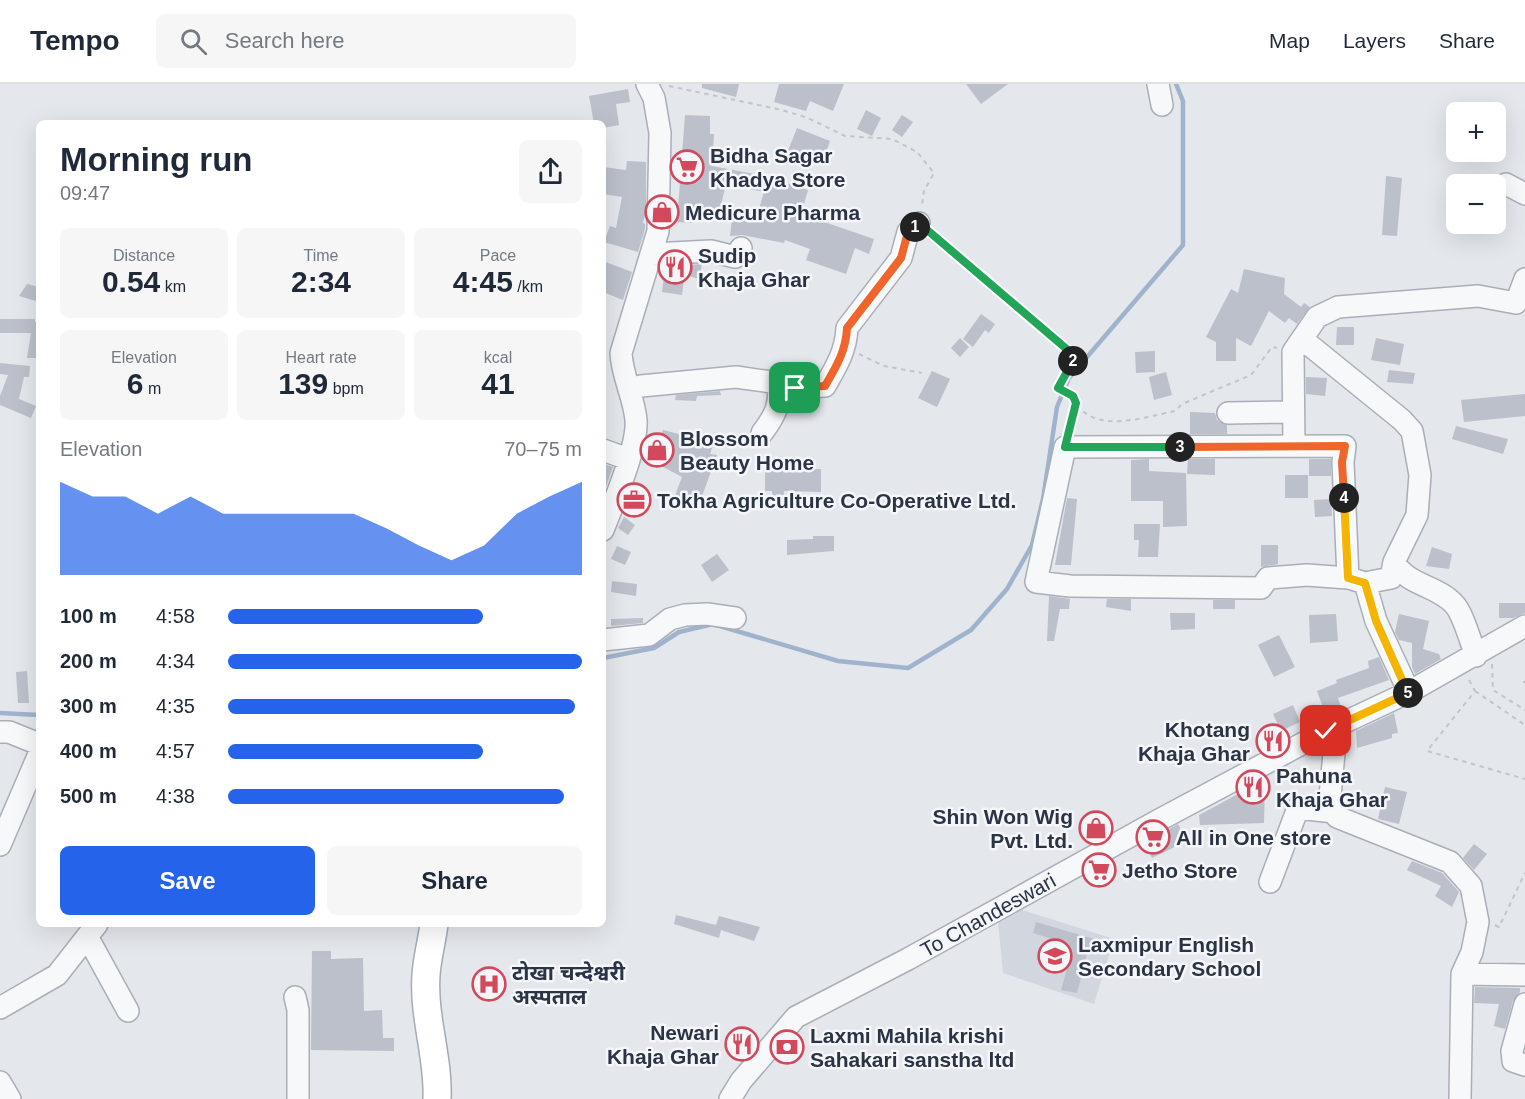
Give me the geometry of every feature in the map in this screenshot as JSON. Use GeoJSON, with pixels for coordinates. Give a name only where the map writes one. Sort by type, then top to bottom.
{"type":"FeatureCollection","features":[{"type":"Feature","properties":{"kind":"main road"},"geometry":{"type":"LineString","coordinates":[[434,927],[426,975],[432,1053],[438,1076],[437,1099]]}},
{"type":"Feature","properties":{"kind":"street"},"geometry":{"type":"LineString","coordinates":[[606,521],[628,459],[636,423],[622,367],[621,353],[652,254],[660,201],[660,133],[654,98],[655,85]]}},
{"type":"Feature","properties":{"kind":"street"},"geometry":{"type":"LineString","coordinates":[[1506,184],[1525,194]]}},
{"type":"Feature","properties":{"kind":"street"},"geometry":{"type":"LineString","coordinates":[[629,390],[641,386],[736,377],[795,388],[825,386],[847,342],[847,328],[901,258],[908,232],[919,223]]}},
{"type":"Feature","properties":{"kind":"street"},"geometry":{"type":"LineString","coordinates":[[652,254],[711,251],[735,257],[741,248]]}},
{"type":"Feature","properties":{"kind":"street"},"geometry":{"type":"LineString","coordinates":[[1294,446],[1293,412],[1298,346],[1317,317],[1338,308],[1478,296],[1516,303],[1525,279]]}},
{"type":"Feature","properties":{"kind":"street"},"geometry":{"type":"LineString","coordinates":[[1298,346],[1401,420],[1412,431],[1420,475],[1417,515],[1394,562],[1391,578],[1356,580],[1307,575],[1268,578],[1261,588],[1070,586],[1036,582],[1065,447],[1345,446],[1342,462],[1356,580],[1409,692]]}},
{"type":"Feature","properties":{"kind":"street"},"geometry":{"type":"LineString","coordinates":[[762,433],[774,418],[780,398],[778,383]]}},
{"type":"Feature","properties":{"kind":"street"},"geometry":{"type":"LineString","coordinates":[[1228,413],[1293,412]]}},
{"type":"Feature","properties":{"kind":"street"},"geometry":{"type":"LineString","coordinates":[[606,451],[628,459]]}},
{"type":"Feature","properties":{"kind":"street"},"geometry":{"type":"LineString","coordinates":[[1394,562],[1402,574],[1455,604],[1484,659]]}},
{"type":"Feature","properties":{"kind":"street"},"geometry":{"type":"LineString","coordinates":[[606,640],[649,635],[670,619],[685,615],[707,614],[735,618]]}},
{"type":"Feature","properties":{"kind":"street","name":"To Chandeswari"},"geometry":{"type":"LineString","coordinates":[[730,1099],[741,1081],[796,1017],[1326,731],[1484,659],[1525,626]]}},
{"type":"Feature","properties":{"kind":"street"},"geometry":{"type":"LineString","coordinates":[[1326,731],[1334,753],[1329,807],[1347,821],[1450,862],[1471,886],[1478,922],[1472,952],[1462,974],[1462,1098]]}},
{"type":"Feature","properties":{"kind":"street"},"geometry":{"type":"LineString","coordinates":[[0,732],[36,743]]}},
{"type":"Feature","properties":{"kind":"street"},"geometry":{"type":"LineString","coordinates":[[0,845],[36,761]]}},
{"type":"Feature","properties":{"kind":"street"},"geometry":{"type":"LineString","coordinates":[[1270,882],[1298,808],[1334,812]]}},
{"type":"Feature","properties":{"kind":"street"},"geometry":{"type":"LineString","coordinates":[[0,1008],[57,975],[93,931],[128,1011]]}},
{"type":"Feature","properties":{"kind":"street"},"geometry":{"type":"LineString","coordinates":[[1462,974],[1525,975]]}},
{"type":"Feature","properties":{"kind":"street"},"geometry":{"type":"LineString","coordinates":[[295,997],[298,1010],[298,1099]]}},
{"type":"Feature","properties":{"kind":"street"},"geometry":{"type":"LineString","coordinates":[[1525,1004],[1512,1051],[1513,1061],[1525,1065]]}},
{"type":"Feature","properties":{"kind":"street"},"geometry":{"type":"LineString","coordinates":[[0,1082],[9,1099]]}},
{"type":"Feature","properties":{"kind":"path"},"geometry":{"type":"LineString","coordinates":[[655,85],[782,110],[808,118],[845,136],[892,139],[917,152],[934,173],[924,191],[919,223],[1076,357],[1058,388],[1073,396],[1076,403],[1089,415],[1111,423],[1175,411],[1182,404],[1251,375],[1272,347],[1298,346]]}},
{"type":"Feature","properties":{"kind":"path"},"geometry":{"type":"LineString","coordinates":[[847,342],[864,358],[884,366],[922,373]]}},
{"type":"Feature","properties":{"kind":"path"},"geometry":{"type":"LineString","coordinates":[[1065,447],[1076,403]]}},
{"type":"Feature","properties":{"kind":"path"},"geometry":{"type":"LineString","coordinates":[[1484,659],[1493,690],[1525,710]]}},
{"type":"Feature","properties":{"kind":"path"},"geometry":{"type":"LineString","coordinates":[[1466,676],[1475,691],[1525,725]]}},
{"type":"Feature","properties":{"kind":"path"},"geometry":{"type":"LineString","coordinates":[[1475,691],[1427,751],[1525,779]]}},
{"type":"Feature","properties":{"kind":"path"},"geometry":{"type":"LineString","coordinates":[[1499,927],[1525,873]]}},
{"type":"Feature","properties":{"kind":"shaded area","name":"Laxmipur English Secondary School"},"geometry":{"type":"Polygon","coordinates":[[[1019,909],[1114,939],[1094,1004],[1003,973],[998,921],[1019,909]]]}},
{"type":"Feature","properties":{"kind":"building"},"geometry":{"type":"Polygon","coordinates":[[[702,84],[739,84],[736,97],[702,88],[702,84]]]}},
{"type":"Feature","properties":{"kind":"building"},"geometry":{"type":"Polygon","coordinates":[[[779,84],[844,84],[833,111],[810,101],[806,111],[774,102],[779,84]]]}},
{"type":"Feature","properties":{"kind":"building"},"geometry":{"type":"Polygon","coordinates":[[[966,84],[1008,84],[981,104],[966,84]]]}},
{"type":"Feature","properties":{"kind":"building"},"geometry":{"type":"Polygon","coordinates":[[[628,89],[630,102],[616,104],[619,125],[606,127],[606,120],[593,120],[589,96],[628,89]]]}},
{"type":"Feature","properties":{"kind":"building"},"geometry":{"type":"Polygon","coordinates":[[[866,110],[881,118],[872,136],[857,129],[866,110]]]}},
{"type":"Feature","properties":{"kind":"building"},"geometry":{"type":"Polygon","coordinates":[[[685,115],[710,116],[710,134],[714,134],[712,166],[766,176],[808,190],[801,214],[874,239],[869,254],[855,248],[846,274],[806,260],[810,249],[785,240],[784,243],[742,235],[730,236],[732,219],[755,222],[764,192],[726,184],[718,218],[693,215],[692,223],[677,222],[685,115]]]}},
{"type":"Feature","properties":{"kind":"building"},"geometry":{"type":"Polygon","coordinates":[[[902,115],[913,122],[902,137],[892,130],[902,115]]]}},
{"type":"Feature","properties":{"kind":"building"},"geometry":{"type":"Polygon","coordinates":[[[797,128],[830,141],[823,160],[807,153],[804,160],[787,153],[797,128]]]}},
{"type":"Feature","properties":{"kind":"building"},"geometry":{"type":"Polygon","coordinates":[[[627,161],[646,162],[646,211],[643,223],[645,229],[638,252],[606,243],[610,226],[616,228],[622,197],[606,194],[606,167],[626,170],[627,161]]]}},
{"type":"Feature","properties":{"kind":"building"},"geometry":{"type":"Polygon","coordinates":[[[1386,176],[1402,178],[1397,236],[1382,235],[1386,176]]]}},
{"type":"Feature","properties":{"kind":"building"},"geometry":{"type":"Polygon","coordinates":[[[606,262],[632,272],[623,300],[606,293],[606,262]]]}},
{"type":"Feature","properties":{"kind":"building"},"geometry":{"type":"Polygon","coordinates":[[[702,264],[699,279],[675,272],[676,266],[702,264]]]}},
{"type":"Feature","properties":{"kind":"building"},"geometry":{"type":"Polygon","coordinates":[[[1244,269],[1285,278],[1284,294],[1301,307],[1304,303],[1310,307],[1297,324],[1289,318],[1285,323],[1269,311],[1251,346],[1236,338],[1236,361],[1216,361],[1216,342],[1206,337],[1231,289],[1238,293],[1244,269]]]}},
{"type":"Feature","properties":{"kind":"building"},"geometry":{"type":"Polygon","coordinates":[[[664,275],[684,278],[682,295],[662,292],[664,275]]]}},
{"type":"Feature","properties":{"kind":"building"},"geometry":{"type":"Polygon","coordinates":[[[27,284],[36,286],[36,301],[19,296],[27,284]]]}},
{"type":"Feature","properties":{"kind":"building"},"geometry":{"type":"Polygon","coordinates":[[[981,314],[995,324],[989,333],[985,330],[973,347],[963,339],[981,314]]]}},
{"type":"Feature","properties":{"kind":"building"},"geometry":{"type":"Polygon","coordinates":[[[0,319],[35,319],[36,358],[27,358],[31,333],[0,333],[0,319]]]}},
{"type":"Feature","properties":{"kind":"building"},"geometry":{"type":"Polygon","coordinates":[[[1337,327],[1354,327],[1354,345],[1336,345],[1337,327]]]}},
{"type":"Feature","properties":{"kind":"building"},"geometry":{"type":"Polygon","coordinates":[[[960,338],[969,347],[960,357],[951,348],[960,338]]]}},
{"type":"Feature","properties":{"kind":"building"},"geometry":{"type":"Polygon","coordinates":[[[1376,338],[1404,344],[1400,365],[1371,360],[1376,338]]]}},
{"type":"Feature","properties":{"kind":"building"},"geometry":{"type":"Polygon","coordinates":[[[1155,351],[1155,372],[1136,373],[1135,352],[1155,351]]]}},
{"type":"Feature","properties":{"kind":"building"},"geometry":{"type":"Polygon","coordinates":[[[0,363],[30,366],[29,377],[24,377],[19,399],[36,406],[31,418],[0,405],[0,396],[8,375],[0,374],[0,363]]]}},
{"type":"Feature","properties":{"kind":"building"},"geometry":{"type":"Polygon","coordinates":[[[1389,370],[1415,373],[1413,384],[1387,382],[1389,370]]]}},
{"type":"Feature","properties":{"kind":"building"},"geometry":{"type":"Polygon","coordinates":[[[932,371],[950,379],[937,407],[918,398],[932,371]]]}},
{"type":"Feature","properties":{"kind":"building"},"geometry":{"type":"Polygon","coordinates":[[[1166,372],[1172,395],[1154,400],[1149,377],[1166,372]]]}},
{"type":"Feature","properties":{"kind":"building"},"geometry":{"type":"Polygon","coordinates":[[[1306,377],[1327,378],[1325,396],[1306,394],[1306,377]]]}},
{"type":"Feature","properties":{"kind":"building"},"geometry":{"type":"Polygon","coordinates":[[[720,391],[721,395],[697,396],[696,401],[675,400],[676,395],[720,391]]]}},
{"type":"Feature","properties":{"kind":"building"},"geometry":{"type":"Polygon","coordinates":[[[1525,394],[1525,416],[1464,422],[1461,400],[1525,394]]]}},
{"type":"Feature","properties":{"kind":"building"},"geometry":{"type":"Polygon","coordinates":[[[1190,412],[1215,413],[1217,420],[1227,425],[1227,434],[1190,434],[1190,412]]]}},
{"type":"Feature","properties":{"kind":"building"},"geometry":{"type":"Polygon","coordinates":[[[1456,426],[1508,439],[1503,454],[1452,439],[1456,426]]]}},
{"type":"Feature","properties":{"kind":"building"},"geometry":{"type":"Polygon","coordinates":[[[663,430],[714,443],[710,454],[717,455],[698,507],[674,498],[682,477],[650,460],[663,430]]]}},
{"type":"Feature","properties":{"kind":"building"},"geometry":{"type":"Polygon","coordinates":[[[1149,459],[1149,471],[1186,473],[1187,526],[1163,527],[1163,501],[1131,501],[1131,460],[1149,459]]]}},
{"type":"Feature","properties":{"kind":"building"},"geometry":{"type":"Polygon","coordinates":[[[1188,459],[1215,459],[1215,475],[1187,474],[1188,459]]]}},
{"type":"Feature","properties":{"kind":"building"},"geometry":{"type":"Polygon","coordinates":[[[1309,459],[1331,459],[1331,476],[1309,476],[1309,459]]]}},
{"type":"Feature","properties":{"kind":"building"},"geometry":{"type":"Polygon","coordinates":[[[606,465],[613,467],[606,487],[606,465]]]}},
{"type":"Feature","properties":{"kind":"building"},"geometry":{"type":"Polygon","coordinates":[[[765,469],[821,469],[821,492],[784,491],[785,503],[773,504],[772,491],[765,491],[765,469]]]}},
{"type":"Feature","properties":{"kind":"building"},"geometry":{"type":"Polygon","coordinates":[[[1285,475],[1308,475],[1308,498],[1285,498],[1285,475]]]}},
{"type":"Feature","properties":{"kind":"building"},"geometry":{"type":"Polygon","coordinates":[[[1067,498],[1077,499],[1071,565],[1055,565],[1067,498]]]}},
{"type":"Feature","properties":{"kind":"building"},"geometry":{"type":"Polygon","coordinates":[[[1331,499],[1332,516],[1315,517],[1314,500],[1331,499]]]}},
{"type":"Feature","properties":{"kind":"building"},"geometry":{"type":"Polygon","coordinates":[[[624,517],[635,525],[628,535],[618,528],[624,517]]]}},
{"type":"Feature","properties":{"kind":"building"},"geometry":{"type":"Polygon","coordinates":[[[1134,524],[1160,524],[1158,557],[1138,557],[1139,540],[1134,540],[1134,524]]]}},
{"type":"Feature","properties":{"kind":"building"},"geometry":{"type":"Polygon","coordinates":[[[813,536],[834,536],[834,551],[787,555],[787,540],[813,539],[813,536]]]}},
{"type":"Feature","properties":{"kind":"building"},"geometry":{"type":"Polygon","coordinates":[[[1261,545],[1278,545],[1278,564],[1261,567],[1261,545]]]}},
{"type":"Feature","properties":{"kind":"building"},"geometry":{"type":"Polygon","coordinates":[[[617,546],[631,552],[625,565],[611,559],[617,546]]]}},
{"type":"Feature","properties":{"kind":"building"},"geometry":{"type":"Polygon","coordinates":[[[1432,547],[1452,554],[1449,569],[1426,566],[1432,547]]]}},
{"type":"Feature","properties":{"kind":"building"},"geometry":{"type":"Polygon","coordinates":[[[717,554],[729,570],[712,582],[701,565],[717,554]]]}},
{"type":"Feature","properties":{"kind":"building"},"geometry":{"type":"Polygon","coordinates":[[[612,581],[637,584],[636,596],[611,592],[612,581]]]}},
{"type":"Feature","properties":{"kind":"building"},"geometry":{"type":"Polygon","coordinates":[[[1049,596],[1070,599],[1069,609],[1060,609],[1054,641],[1047,641],[1049,596]]]}},
{"type":"Feature","properties":{"kind":"building"},"geometry":{"type":"Polygon","coordinates":[[[1107,599],[1131,599],[1131,611],[1106,607],[1107,599]]]}},
{"type":"Feature","properties":{"kind":"building"},"geometry":{"type":"Polygon","coordinates":[[[1213,600],[1235,600],[1235,609],[1213,609],[1213,600]]]}},
{"type":"Feature","properties":{"kind":"building"},"geometry":{"type":"Polygon","coordinates":[[[1499,603],[1525,603],[1525,613],[1513,618],[1499,618],[1499,603]]]}},
{"type":"Feature","properties":{"kind":"building"},"geometry":{"type":"Polygon","coordinates":[[[1170,613],[1195,613],[1195,629],[1171,630],[1170,613]]]}},
{"type":"Feature","properties":{"kind":"building"},"geometry":{"type":"Polygon","coordinates":[[[1336,614],[1338,641],[1310,643],[1309,615],[1336,614]]]}},
{"type":"Feature","properties":{"kind":"building"},"geometry":{"type":"Polygon","coordinates":[[[1399,614],[1429,621],[1423,649],[1439,654],[1441,659],[1415,674],[1412,667],[1412,643],[1399,640],[1395,632],[1399,614]]]}},
{"type":"Feature","properties":{"kind":"building"},"geometry":{"type":"Polygon","coordinates":[[[643,618],[643,623],[611,626],[611,619],[643,618]]]}},
{"type":"Feature","properties":{"kind":"building"},"geometry":{"type":"Polygon","coordinates":[[[1279,635],[1295,667],[1274,677],[1258,645],[1279,635]]]}},
{"type":"Feature","properties":{"kind":"building"},"geometry":{"type":"Polygon","coordinates":[[[1379,657],[1389,680],[1338,698],[1341,707],[1325,713],[1317,691],[1337,683],[1336,680],[1369,668],[1368,661],[1379,657]]]}},
{"type":"Feature","properties":{"kind":"building"},"geometry":{"type":"Polygon","coordinates":[[[27,671],[29,703],[18,703],[16,672],[27,671]]]}},
{"type":"Feature","properties":{"kind":"building"},"geometry":{"type":"Polygon","coordinates":[[[1293,705],[1300,722],[1281,731],[1273,714],[1293,705]]]}},
{"type":"Feature","properties":{"kind":"building"},"geometry":{"type":"Polygon","coordinates":[[[1394,713],[1398,733],[1392,734],[1392,738],[1357,748],[1356,731],[1394,713]]]}},
{"type":"Feature","properties":{"kind":"building"},"geometry":{"type":"Polygon","coordinates":[[[1265,786],[1264,823],[1200,825],[1199,815],[1251,787],[1265,786]]]}},
{"type":"Feature","properties":{"kind":"building"},"geometry":{"type":"Polygon","coordinates":[[[1385,787],[1407,792],[1399,824],[1378,819],[1385,787]]]}},
{"type":"Feature","properties":{"kind":"building"},"geometry":{"type":"Polygon","coordinates":[[[1178,824],[1187,841],[1152,858],[1144,843],[1178,824]]]}},
{"type":"Feature","properties":{"kind":"building"},"geometry":{"type":"Polygon","coordinates":[[[1474,844],[1487,854],[1474,870],[1463,858],[1474,844]]]}},
{"type":"Feature","properties":{"kind":"building"},"geometry":{"type":"Polygon","coordinates":[[[1412,861],[1442,873],[1459,892],[1452,907],[1435,896],[1441,886],[1407,870],[1412,861]]]}},
{"type":"Feature","properties":{"kind":"building"},"geometry":{"type":"Polygon","coordinates":[[[676,915],[716,925],[719,916],[760,927],[754,941],[721,930],[719,938],[674,924],[676,915]]]}},
{"type":"Feature","properties":{"kind":"building"},"geometry":{"type":"Polygon","coordinates":[[[1036,922],[1104,942],[1101,953],[1088,950],[1077,993],[1061,990],[1069,961],[1047,956],[1052,939],[1033,933],[1036,922]]]}},
{"type":"Feature","properties":{"kind":"building"},"geometry":{"type":"Polygon","coordinates":[[[312,951],[331,951],[331,959],[363,958],[364,1011],[382,1010],[383,1038],[394,1038],[394,1051],[311,1050],[312,951]]]}},
{"type":"Feature","properties":{"kind":"building"},"geometry":{"type":"Polygon","coordinates":[[[1475,987],[1520,988],[1520,992],[1513,1001],[1505,1029],[1494,1026],[1499,1004],[1474,1003],[1475,987]]]}},
{"type":"Feature","properties":{"kind":"waterway"},"geometry":{"type":"LineString","coordinates":[[606,657],[654,648],[679,632],[713,624],[838,661],[908,668],[971,630],[1007,589],[1032,545],[1043,499],[1057,407],[1069,378],[1183,245],[1183,101],[1176,84]]}},
{"type":"Feature","properties":{"kind":"waterway"},"geometry":{"type":"LineString","coordinates":[[0,713],[36,715]]}},
{"type":"Feature","properties":{"kind":"place","name":"Bidha Sagar Khadya Store"},"geometry":{"type":"Point","coordinates":[687,167]}},
{"type":"Feature","properties":{"kind":"place","name":"Medicure Pharma"},"geometry":{"type":"Point","coordinates":[662,212]}},
{"type":"Feature","properties":{"kind":"place","name":"Sudip Khaja Ghar"},"geometry":{"type":"Point","coordinates":[675,267]}},
{"type":"Feature","properties":{"kind":"place","name":"Blossom Beauty Home"},"geometry":{"type":"Point","coordinates":[657,450]}},
{"type":"Feature","properties":{"kind":"place","name":"Tokha Agriculture Co-Operative Ltd."},"geometry":{"type":"Point","coordinates":[634,500]}},
{"type":"Feature","properties":{"kind":"place","name":"Khotang Khaja Ghar"},"geometry":{"type":"Point","coordinates":[1273,741]}},
{"type":"Feature","properties":{"kind":"place","name":"Pahuna Khaja Ghar"},"geometry":{"type":"Point","coordinates":[1253,787]}},
{"type":"Feature","properties":{"kind":"place","name":"Shin Won Wig Pvt. Ltd."},"geometry":{"type":"Point","coordinates":[1096,828]}},
{"type":"Feature","properties":{"kind":"place","name":"All in One store"},"geometry":{"type":"Point","coordinates":[1153,837]}},
{"type":"Feature","properties":{"kind":"place","name":"Jetho Store"},"geometry":{"type":"Point","coordinates":[1099,870]}},
{"type":"Feature","properties":{"kind":"place","name":"Laxmipur English Secondary School"},"geometry":{"type":"Point","coordinates":[1055,956]}},
{"type":"Feature","properties":{"kind":"place","name":"टोखा चन्देश्वरी अस्पताल"},"geometry":{"type":"Point","coordinates":[489,984]}},
{"type":"Feature","properties":{"kind":"place","name":"Newari Khaja Ghar"},"geometry":{"type":"Point","coordinates":[742,1044]}},
{"type":"Feature","properties":{"kind":"place","name":"Laxmi Mahila krishi Sahakari sanstha ltd"},"geometry":{"type":"Point","coordinates":[787,1047]}},
{"type":"Feature","properties":{"kind":"route"},"geometry":{"type":"LineString","coordinates":[[795,388],[825,386],[847,342],[847,328],[901,258],[908,232],[919,223],[1076,357],[1058,388],[1073,396],[1076,403],[1065,447],[1345,446],[1342,462],[1348,578],[1365,583],[1376,621],[1409,692],[1326,731]]}}]}
